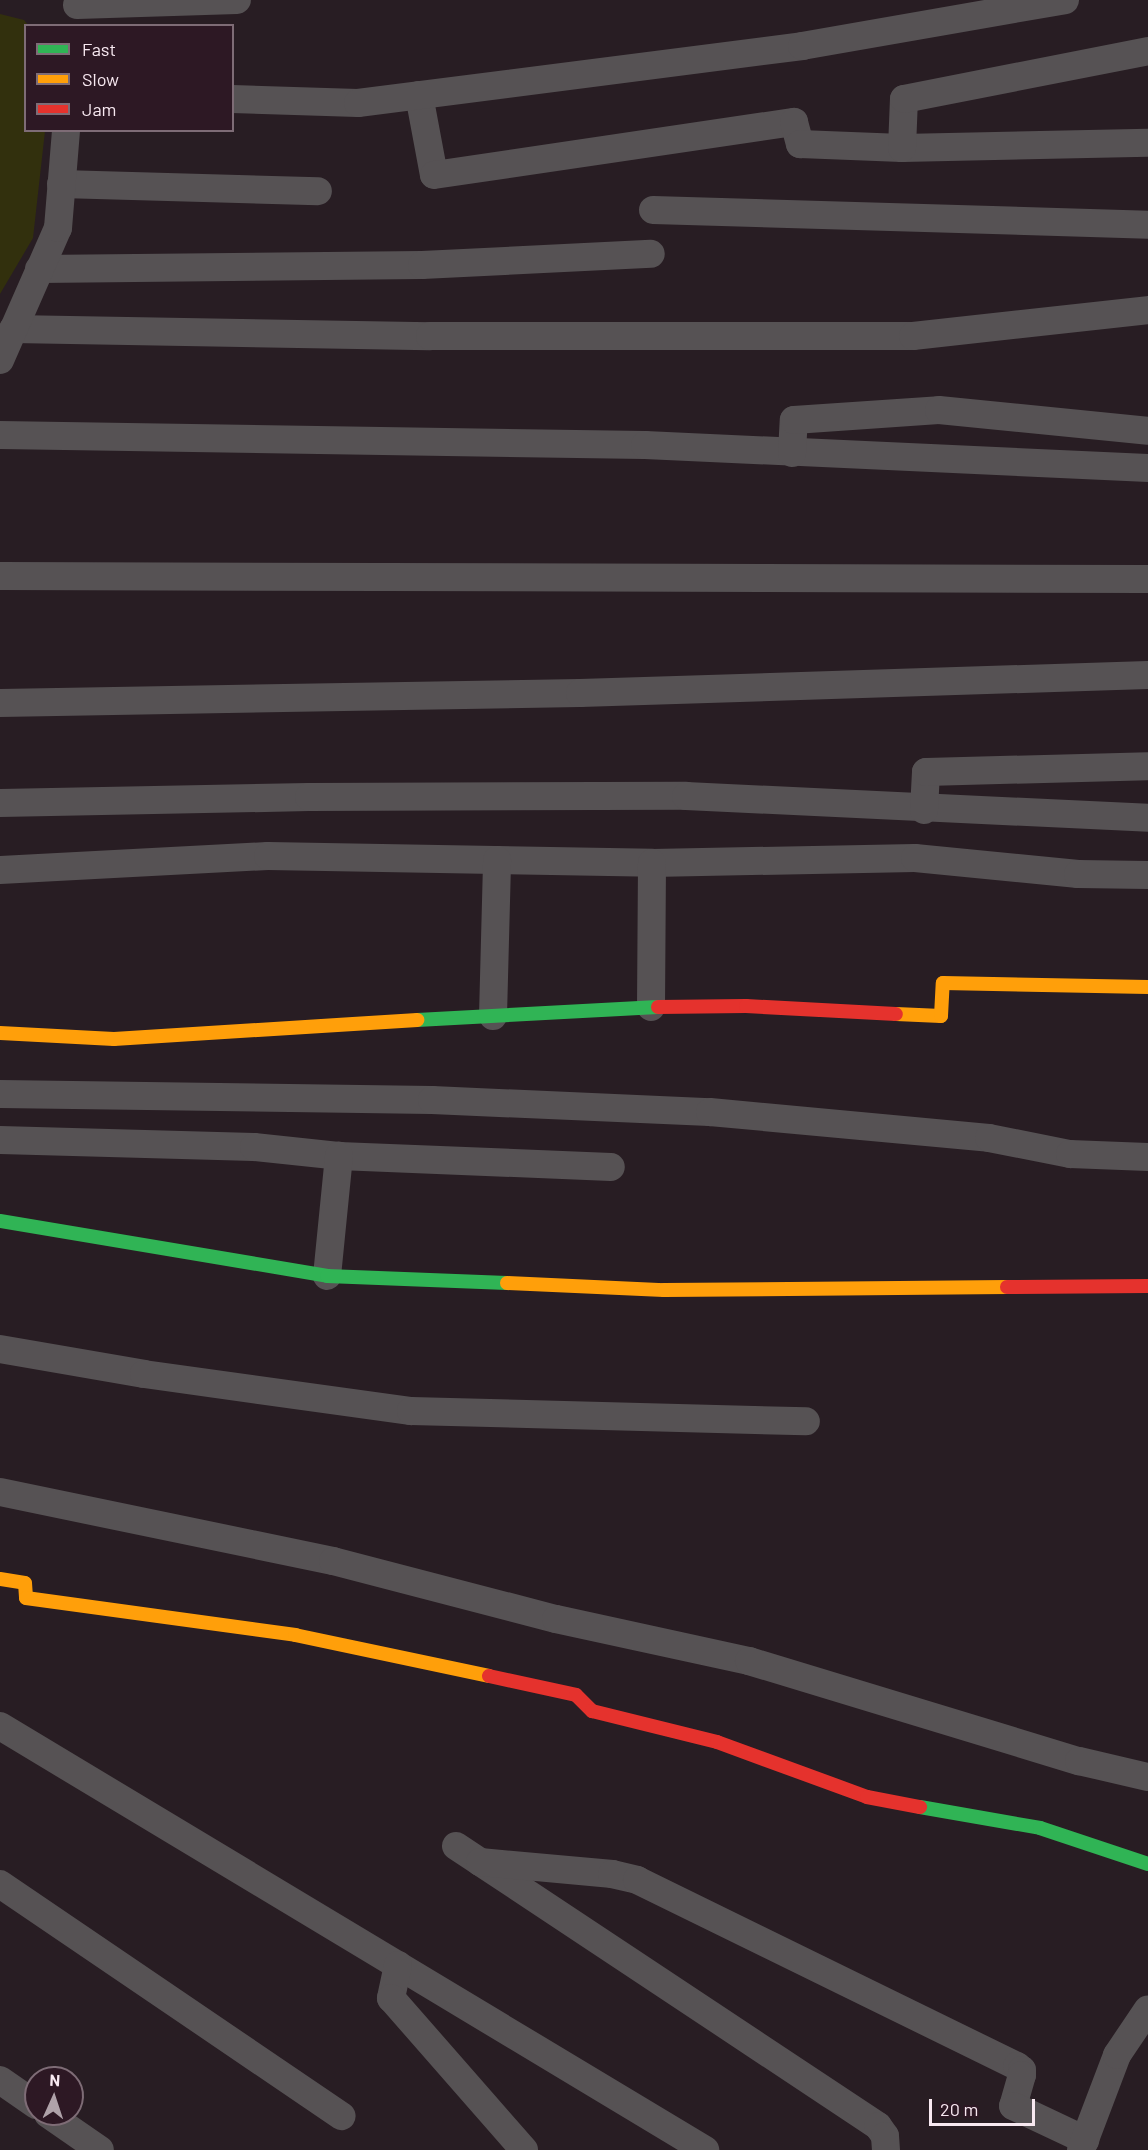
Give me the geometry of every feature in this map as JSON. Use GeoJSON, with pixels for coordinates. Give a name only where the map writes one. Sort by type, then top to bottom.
{"type":"FeatureCollection","features":[{"type":"Feature","properties":{"kind":"street"},"geometry":{"type":"LineString","coordinates":[[76,10],[237,0]]}},
{"type":"Feature","properties":{"kind":"street"},"geometry":{"type":"LineString","coordinates":[[234,99],[358,103],[802,46],[1065,0]]}},
{"type":"Feature","properties":{"kind":"street"},"geometry":{"type":"LineString","coordinates":[[902,148],[904,99],[1148,51]]}},
{"type":"Feature","properties":{"kind":"street"},"geometry":{"type":"LineString","coordinates":[[419,95],[434,175],[794,122],[800,144],[902,148],[1148,143]]}},
{"type":"Feature","properties":{"kind":"street"},"geometry":{"type":"LineString","coordinates":[[0,360],[58,228],[66,132]]}},
{"type":"Feature","properties":{"kind":"street"},"geometry":{"type":"LineString","coordinates":[[62,184],[318,190]]}},
{"type":"Feature","properties":{"kind":"street"},"geometry":{"type":"LineString","coordinates":[[653,210],[1148,225]]}},
{"type":"Feature","properties":{"kind":"street"},"geometry":{"type":"LineString","coordinates":[[39,269],[422,265],[651,254]]}},
{"type":"Feature","properties":{"kind":"street"},"geometry":{"type":"LineString","coordinates":[[13,329],[430,336],[913,336],[1148,310]]}},
{"type":"Feature","properties":{"kind":"street"},"geometry":{"type":"LineString","coordinates":[[792,453],[794,420],[939,410],[1148,431]]}},
{"type":"Feature","properties":{"kind":"street"},"geometry":{"type":"LineString","coordinates":[[0,435],[645,445],[1148,468]]}},
{"type":"Feature","properties":{"kind":"street"},"geometry":{"type":"LineString","coordinates":[[0,576],[1148,579]]}},
{"type":"Feature","properties":{"kind":"street"},"geometry":{"type":"LineString","coordinates":[[0,703],[580,693],[1148,675]]}},
{"type":"Feature","properties":{"kind":"street"},"geometry":{"type":"LineString","coordinates":[[924,810],[926,772],[1148,766]]}},
{"type":"Feature","properties":{"kind":"street"},"geometry":{"type":"LineString","coordinates":[[0,803],[309,797],[686,796],[924,810],[1148,818]]}},
{"type":"Feature","properties":{"kind":"street"},"geometry":{"type":"LineString","coordinates":[[0,870],[268,856],[652,863],[915,858],[1078,874],[1148,875]]}},
{"type":"Feature","properties":{"kind":"street"},"geometry":{"type":"LineString","coordinates":[[493,1016],[497,860]]}},
{"type":"Feature","properties":{"kind":"street"},"geometry":{"type":"LineString","coordinates":[[651,1007],[652,863]]}},
{"type":"Feature","properties":{"kind":"street"},"geometry":{"type":"LineString","coordinates":[[0,1033],[114,1039],[651,1007],[746,1006],[941,1016],[943,983],[1148,987]]}},
{"type":"Feature","properties":{"kind":"street"},"geometry":{"type":"LineString","coordinates":[[0,1094],[432,1100],[710,1112],[989,1138],[1070,1154],[1148,1158]]}},
{"type":"Feature","properties":{"kind":"street"},"geometry":{"type":"LineString","coordinates":[[0,1140],[254,1147],[339,1156],[610,1167]]}},
{"type":"Feature","properties":{"kind":"street"},"geometry":{"type":"LineString","coordinates":[[327,1276],[339,1156]]}},
{"type":"Feature","properties":{"kind":"street"},"geometry":{"type":"LineString","coordinates":[[0,1221],[327,1276],[664,1290],[1148,1286]]}},
{"type":"Feature","properties":{"kind":"street"},"geometry":{"type":"LineString","coordinates":[[0,1349],[144,1374],[411,1411],[806,1421]]}},
{"type":"Feature","properties":{"kind":"street"},"geometry":{"type":"LineString","coordinates":[[0,1492],[333,1561],[556,1619],[748,1661],[1079,1761],[1148,1777]]}},
{"type":"Feature","properties":{"kind":"street"},"geometry":{"type":"LineString","coordinates":[[0,1579],[25,1583],[26,1598],[295,1635],[576,1695],[592,1711],[717,1742],[867,1797],[1040,1828],[1148,1864]]}},
{"type":"Feature","properties":{"kind":"street"},"geometry":{"type":"LineString","coordinates":[[0,1726],[705,2150]]}},
{"type":"Feature","properties":{"kind":"street"},"geometry":{"type":"LineString","coordinates":[[456,1846],[878,2126],[885,2136],[886,2150]]}},
{"type":"Feature","properties":{"kind":"street"},"geometry":{"type":"LineString","coordinates":[[480,1862],[612,1874],[637,1880],[1017,2066],[1022,2070],[1022,2076],[1013,2106],[1083,2145],[1117,2055],[1148,2009]]}},
{"type":"Feature","properties":{"kind":"street"},"geometry":{"type":"LineString","coordinates":[[0,1884],[342,2115]]}},
{"type":"Feature","properties":{"kind":"street"},"geometry":{"type":"LineString","coordinates":[[398,1965],[391,1998],[524,2150]]}},
{"type":"Feature","properties":{"kind":"street"},"geometry":{"type":"LineString","coordinates":[[0,2080],[24,2097]]}},
{"type":"Feature","properties":{"kind":"street"},"geometry":{"type":"LineString","coordinates":[[65,2126],[100,2150]]}},
{"type":"Feature","properties":{"kind":"shaded area"},"geometry":{"type":"Polygon","coordinates":[[[0,14],[24,20],[27,24],[24,24],[24,132],[45,132],[33,238],[0,294],[0,14]]]}},
{"type":"Feature","properties":{"kind":"traffic: fast"},"geometry":{"type":"LineString","coordinates":[[417,1020],[658,1007]]}},
{"type":"Feature","properties":{"kind":"traffic: fast"},"geometry":{"type":"LineString","coordinates":[[0,1221],[327,1276],[507,1283]]}},
{"type":"Feature","properties":{"kind":"traffic: fast"},"geometry":{"type":"LineString","coordinates":[[920,1807],[1040,1828],[1148,1864]]}},
{"type":"Feature","properties":{"kind":"traffic: slow"},"geometry":{"type":"LineString","coordinates":[[896,1014],[941,1016],[943,983],[1148,987]]}},
{"type":"Feature","properties":{"kind":"traffic: slow"},"geometry":{"type":"LineString","coordinates":[[0,1033],[114,1039],[417,1020]]}},
{"type":"Feature","properties":{"kind":"traffic: slow"},"geometry":{"type":"LineString","coordinates":[[507,1283],[664,1290],[1007,1287]]}},
{"type":"Feature","properties":{"kind":"traffic: slow"},"geometry":{"type":"LineString","coordinates":[[0,1579],[25,1583],[26,1598],[295,1635],[489,1676]]}},
{"type":"Feature","properties":{"kind":"traffic: jam"},"geometry":{"type":"LineString","coordinates":[[658,1007],[746,1006],[896,1014]]}},
{"type":"Feature","properties":{"kind":"traffic: jam"},"geometry":{"type":"LineString","coordinates":[[1007,1287],[1148,1286]]}},
{"type":"Feature","properties":{"kind":"traffic: jam"},"geometry":{"type":"LineString","coordinates":[[489,1676],[576,1695],[592,1711],[717,1742],[867,1797],[920,1807]]}}]}
